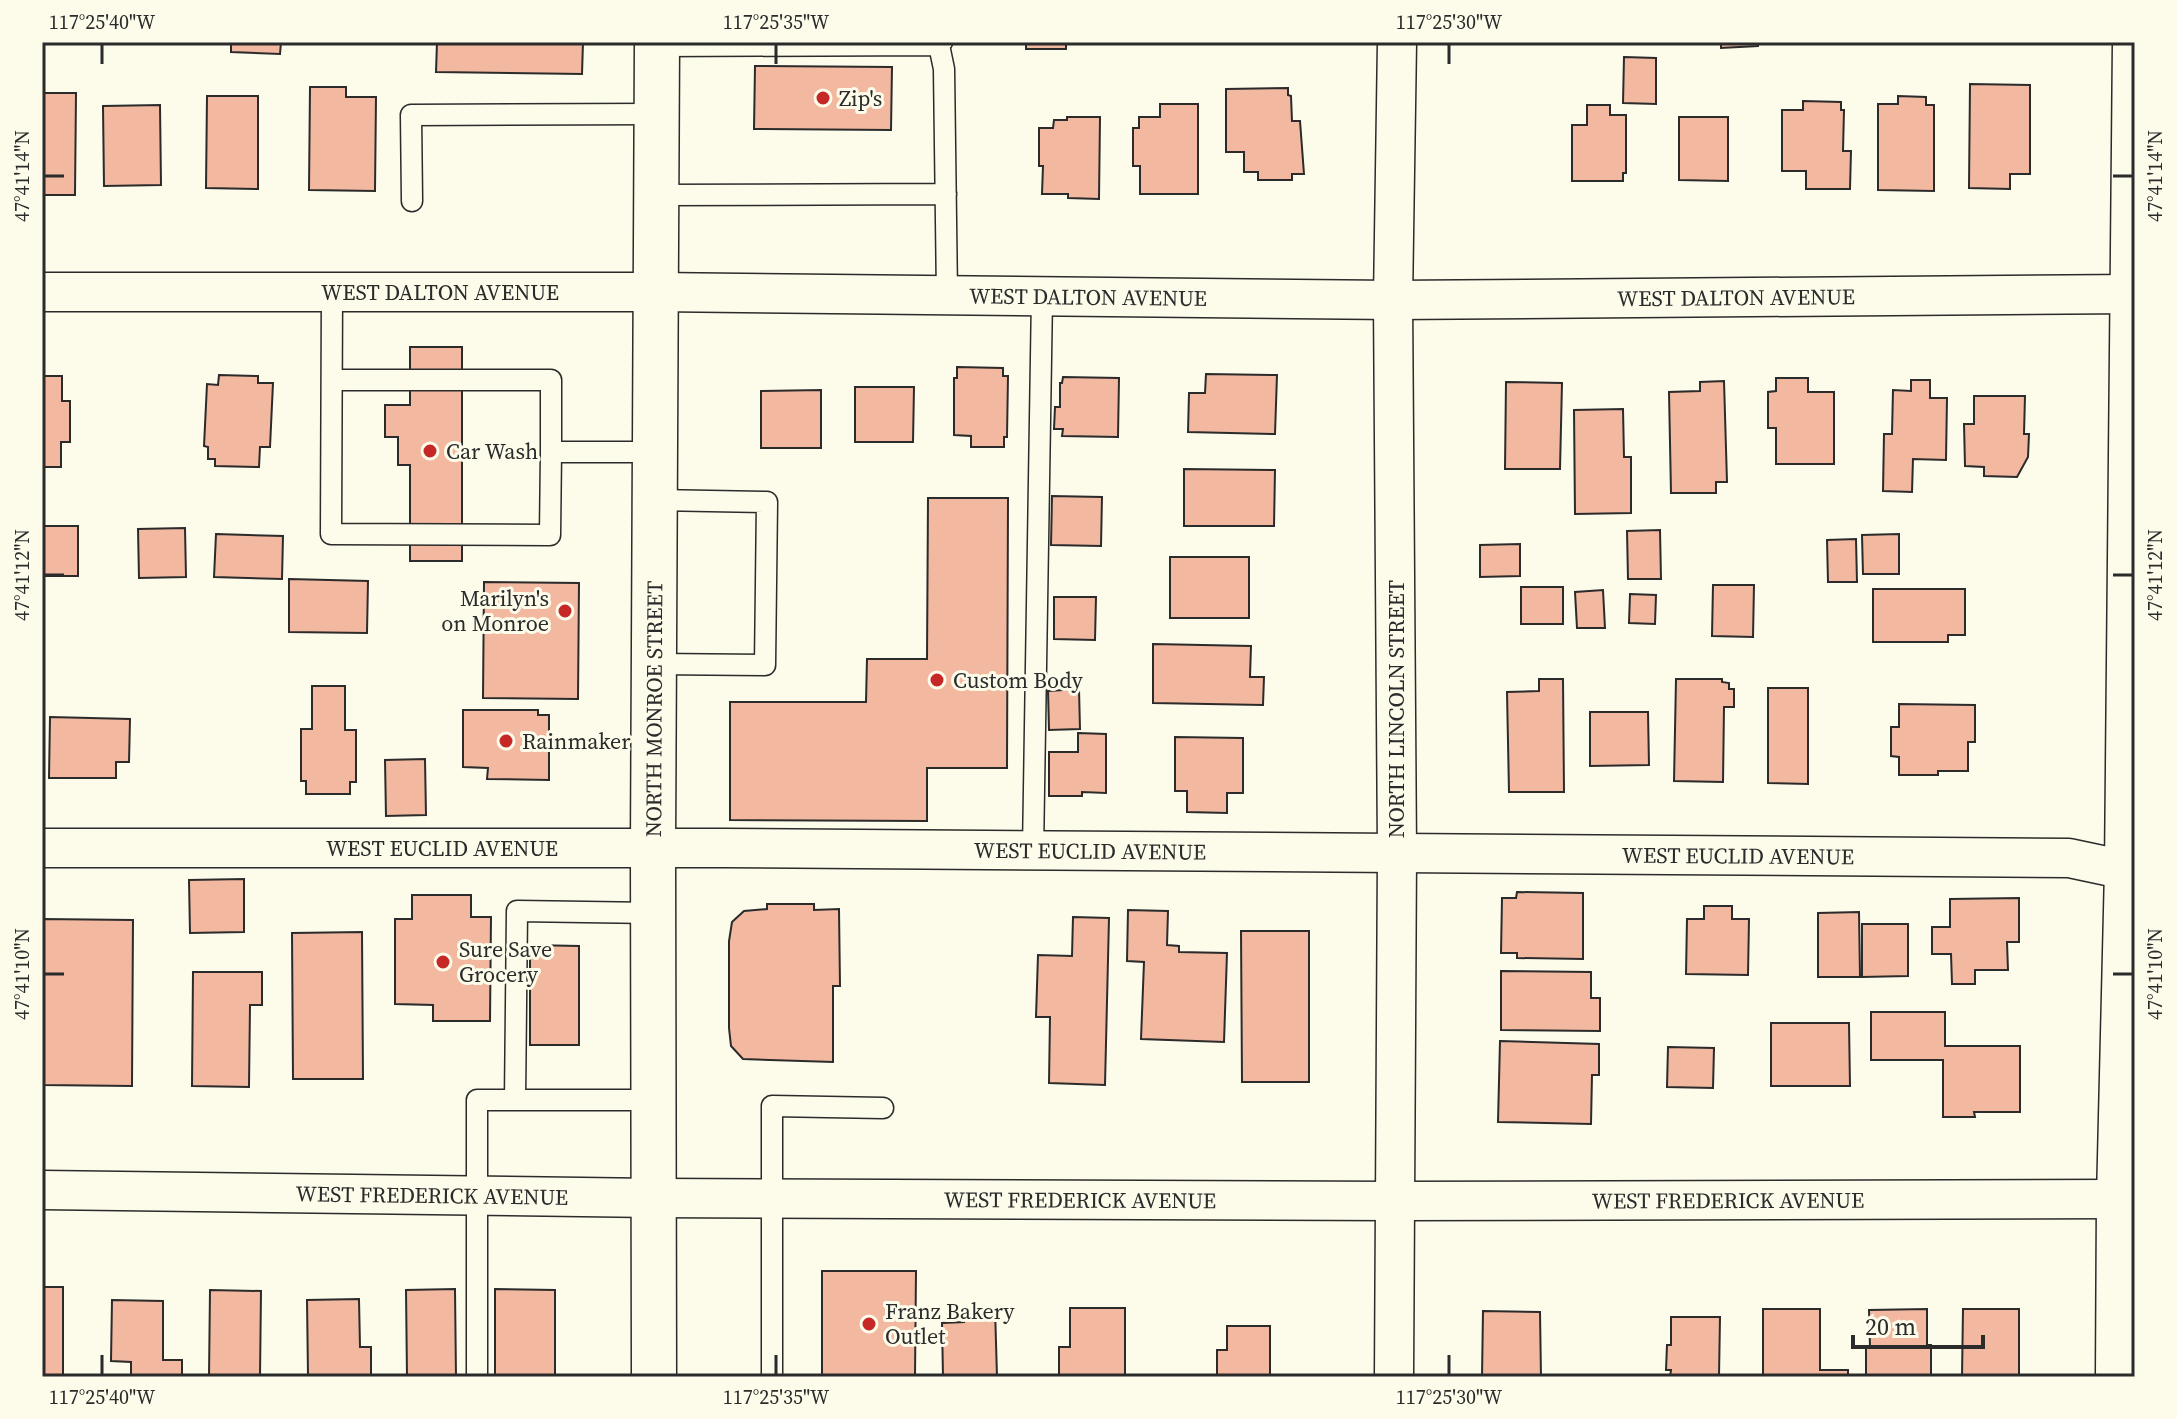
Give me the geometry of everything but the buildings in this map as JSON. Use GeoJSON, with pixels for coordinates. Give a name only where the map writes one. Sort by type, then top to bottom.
{"type":"FeatureCollection","features":[{"type":"Feature","properties":{"kind":"main road"},"geometry":{"type":"LineString","coordinates":[[2118,1377],[2127,1200],[2135,42]]}},
{"type":"Feature","properties":{"kind":"main road","name":"NORTH MONROE STREET"},"geometry":{"type":"LineString","coordinates":[[654,1377],[657,44]]}},
{"type":"Feature","properties":{"kind":"street","name":"NORTH LINCOLN STREET"},"geometry":{"type":"LineString","coordinates":[[1394,1377],[1397,853],[1393,300],[1397,42]]}},
{"type":"Feature","properties":{"kind":"street","name":"WEST DALTON AVENUE"},"geometry":{"type":"LineString","coordinates":[[42,292],[656,292],[1393,300],[2134,294]]}},
{"type":"Feature","properties":{"kind":"street","name":"WEST EUCLID AVENUE"},"geometry":{"type":"LineString","coordinates":[[42,848],[653,848],[2069,858],[2131,871]]}},
{"type":"Feature","properties":{"kind":"street","name":"WEST FREDERICK AVENUE"},"geometry":{"type":"LineString","coordinates":[[42,1190],[654,1198],[2127,1200]]}},
{"type":"Feature","properties":{"kind":"lane"},"geometry":{"type":"LineString","coordinates":[[657,44],[940,44],[944,69],[947,296]]}},
{"type":"Feature","properties":{"kind":"lane"},"geometry":{"type":"LineString","coordinates":[[412,201],[411,115],[657,114]]}},
{"type":"Feature","properties":{"kind":"lane"},"geometry":{"type":"LineString","coordinates":[[656,195],[946,194]]}},
{"type":"Feature","properties":{"kind":"lane"},"geometry":{"type":"LineString","coordinates":[[332,292],[331,534],[550,535],[551,380],[332,380]]}},
{"type":"Feature","properties":{"kind":"lane"},"geometry":{"type":"LineString","coordinates":[[1033,851],[1042,296]]}},
{"type":"Feature","properties":{"kind":"lane"},"geometry":{"type":"LineString","coordinates":[[551,452],[655,452]]}},
{"type":"Feature","properties":{"kind":"lane"},"geometry":{"type":"LineString","coordinates":[[654,664],[765,665],[767,502],[655,500]]}},
{"type":"Feature","properties":{"kind":"lane"},"geometry":{"type":"LineString","coordinates":[[515,1100],[517,911],[653,913]]}},
{"type":"Feature","properties":{"kind":"lane"},"geometry":{"type":"LineString","coordinates":[[477,1377],[477,1100],[654,1100]]}},
{"type":"Feature","properties":{"kind":"lane"},"geometry":{"type":"LineString","coordinates":[[772,1377],[772,1106],[883,1108]]}},
{"type":"Feature","properties":{"kind":"place","name":"Zip's"},"geometry":{"type":"Point","coordinates":[823,98]}},
{"type":"Feature","properties":{"kind":"place","name":"Car Wash"},"geometry":{"type":"Point","coordinates":[430,451]}},
{"type":"Feature","properties":{"kind":"place","name":"Marilyn's on Monroe"},"geometry":{"type":"Point","coordinates":[565,611]}},
{"type":"Feature","properties":{"kind":"place","name":"Custom Body"},"geometry":{"type":"Point","coordinates":[937,680]}},
{"type":"Feature","properties":{"kind":"place","name":"Rainmaker"},"geometry":{"type":"Point","coordinates":[506,741]}},
{"type":"Feature","properties":{"kind":"place","name":"Sure Save Grocery"},"geometry":{"type":"Point","coordinates":[443,962]}},
{"type":"Feature","properties":{"kind":"place","name":"Franz Bakery Outlet"},"geometry":{"type":"Point","coordinates":[869,1324]}}]}
